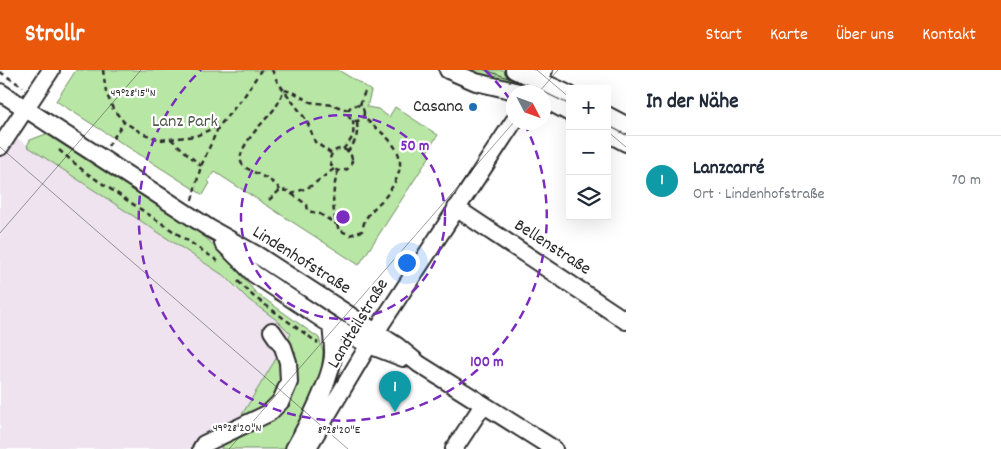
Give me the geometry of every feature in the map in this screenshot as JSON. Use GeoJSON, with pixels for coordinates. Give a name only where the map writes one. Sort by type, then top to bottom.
{"type":"FeatureCollection","features":[{"type":"Feature","properties":{"kind":"street"},"geometry":{"type":"LineString","coordinates":[[3,143],[51,70]]}},
{"type":"Feature","properties":{"kind":"street"},"geometry":{"type":"LineString","coordinates":[[448,70],[476,82],[506,89]]}},
{"type":"Feature","properties":{"kind":"street"},"geometry":{"type":"LineString","coordinates":[[514,70],[538,81],[550,84],[566,93]]}},
{"type":"Feature","properties":{"kind":"street","name":"Lindenhofstraße"},"geometry":{"type":"LineString","coordinates":[[0,92],[188,215],[257,255],[372,339]]}},
{"type":"Feature","properties":{"kind":"street"},"geometry":{"type":"LineString","coordinates":[[551,102],[566,111]]}},
{"type":"Feature","properties":{"kind":"street"},"geometry":{"type":"LineString","coordinates":[[611,117],[626,125]]}},
{"type":"Feature","properties":{"kind":"street","name":"Landteilstraße"},"geometry":{"type":"LineString","coordinates":[[308,449],[372,339],[508,130]]}},
{"type":"Feature","properties":{"kind":"street"},"geometry":{"type":"LineString","coordinates":[[611,135],[626,143]]}},
{"type":"Feature","properties":{"kind":"street","name":"Bellenstraße"},"geometry":{"type":"LineString","coordinates":[[456,208],[626,321]]}},
{"type":"Feature","properties":{"kind":"street","name":"Lindenhofstraße"},"geometry":{"type":"LineString","coordinates":[[209,228],[254,274],[331,325],[397,346],[419,364],[554,449]]}},
{"type":"Feature","properties":{"kind":"street","name":"Landteilstraße"},"geometry":{"type":"LineString","coordinates":[[294,449],[331,367],[334,353],[331,325]]}},
{"type":"Feature","properties":{"kind":"street"},"geometry":{"type":"LineString","coordinates":[[201,449],[204,444],[269,413],[281,400],[289,382],[288,362],[283,347],[272,332]]}},
{"type":"Feature","properties":{"kind":"street"},"geometry":{"type":"LineString","coordinates":[[456,428],[479,402]]}},
{"type":"Feature","properties":{"kind":"street"},"geometry":{"type":"LineString","coordinates":[[454,449],[479,402]]}},
{"type":"Feature","properties":{"kind":"street","name":"Lindenhofstraße"},"geometry":{"type":"LineString","coordinates":[[520,428],[532,449]]}},
{"type":"Feature","properties":{"kind":"path"},"geometry":{"type":"LineString","coordinates":[[103,70],[106,92],[113,109],[124,122],[142,133],[160,140],[171,139],[196,136],[220,125]]}},
{"type":"Feature","properties":{"kind":"path"},"geometry":{"type":"LineString","coordinates":[[188,215],[201,166],[220,125],[245,94],[261,70]]}},
{"type":"Feature","properties":{"kind":"path"},"geometry":{"type":"LineString","coordinates":[[272,70],[307,121],[315,142],[332,154]]}},
{"type":"Feature","properties":{"kind":"path"},"geometry":{"type":"LineString","coordinates":[[0,72],[35,94]]}},
{"type":"Feature","properties":{"kind":"path"},"geometry":{"type":"LineString","coordinates":[[360,105],[366,88]]}},
{"type":"Feature","properties":{"kind":"path"},"geometry":{"type":"LineString","coordinates":[[284,90],[293,92],[310,102],[333,105],[348,110]]}},
{"type":"Feature","properties":{"kind":"path"},"geometry":{"type":"LineString","coordinates":[[280,190],[277,185],[250,168],[245,167],[242,163],[242,156],[245,143],[276,107],[284,90]]}},
{"type":"Feature","properties":{"kind":"path"},"geometry":{"type":"LineString","coordinates":[[348,110],[353,105],[360,105]]}},
{"type":"Feature","properties":{"kind":"path"},"geometry":{"type":"LineString","coordinates":[[348,110],[349,116],[357,121],[363,117],[364,111],[360,105]]}},
{"type":"Feature","properties":{"kind":"path"},"geometry":{"type":"LineString","coordinates":[[292,194],[311,186],[336,170],[344,171],[350,166],[352,158],[347,152],[342,150],[335,151],[332,154],[330,163],[336,170],[333,195],[336,224],[339,230],[350,235],[362,231],[367,217],[385,197],[399,177],[401,161],[395,147],[384,134],[363,117]]}},
{"type":"Feature","properties":{"kind":"path"},"geometry":{"type":"LineString","coordinates":[[342,150],[354,134],[353,120]]}},
{"type":"Feature","properties":{"kind":"path"},"geometry":{"type":"LineString","coordinates":[[347,152],[356,141],[358,134],[357,121]]}},
{"type":"Feature","properties":{"kind":"path"},"geometry":{"type":"LineString","coordinates":[[100,158],[124,122]]}},
{"type":"Feature","properties":{"kind":"path"},"geometry":{"type":"LineString","coordinates":[[171,139],[201,166]]}},
{"type":"Feature","properties":{"kind":"path"},"geometry":{"type":"LineString","coordinates":[[58,148],[85,172],[221,263]]}},
{"type":"Feature","properties":{"kind":"path"},"geometry":{"type":"LineString","coordinates":[[269,200],[280,190],[288,191],[307,205],[308,211],[320,214],[336,224]]}},
{"type":"Feature","properties":{"kind":"path"},"geometry":{"type":"LineString","coordinates":[[237,279],[253,296],[310,335],[321,345]]}},
{"type":"Feature","properties":{"kind":"shaded area"},"geometry":{"type":"Polygon","coordinates":[[[0,127],[227,276],[306,337],[275,449],[0,449],[0,127]]]}},
{"type":"Feature","properties":{"kind":"green space","name":"Lanz Park"},"geometry":{"type":"Polygon","coordinates":[[[76,70],[338,70],[371,91],[367,107],[378,109],[389,117],[395,107],[438,135],[426,153],[430,156],[359,265],[215,172],[208,181],[210,183],[203,195],[56,101],[76,70]]]}},
{"type":"Feature","properties":{"kind":"green space"},"geometry":{"type":"Polygon","coordinates":[[[448,70],[514,70],[537,81],[535,85],[506,85],[448,70]]]}},
{"type":"Feature","properties":{"kind":"green space"},"geometry":{"type":"Polygon","coordinates":[[[46,134],[201,234],[223,253],[255,292],[319,338],[323,351],[321,376],[289,449],[221,449],[291,334],[278,321],[249,300],[226,277],[27,146],[30,140],[46,134]]]}},
{"type":"Feature","properties":{"kind":"tram line"},"geometry":{"type":"LineString","coordinates":[[485,70],[534,87],[566,103]]}},
{"type":"Feature","properties":{"kind":"tram line"},"geometry":{"type":"LineString","coordinates":[[611,127],[626,135]]}},
{"type":"Feature","properties":{"kind":"place","name":"Casana"},"geometry":{"type":"Point","coordinates":[473,107]}},
{"type":"Feature","properties":{"kind":"place","name":"Lanzcarré"},"geometry":{"type":"Point","coordinates":[395,412]}}]}
